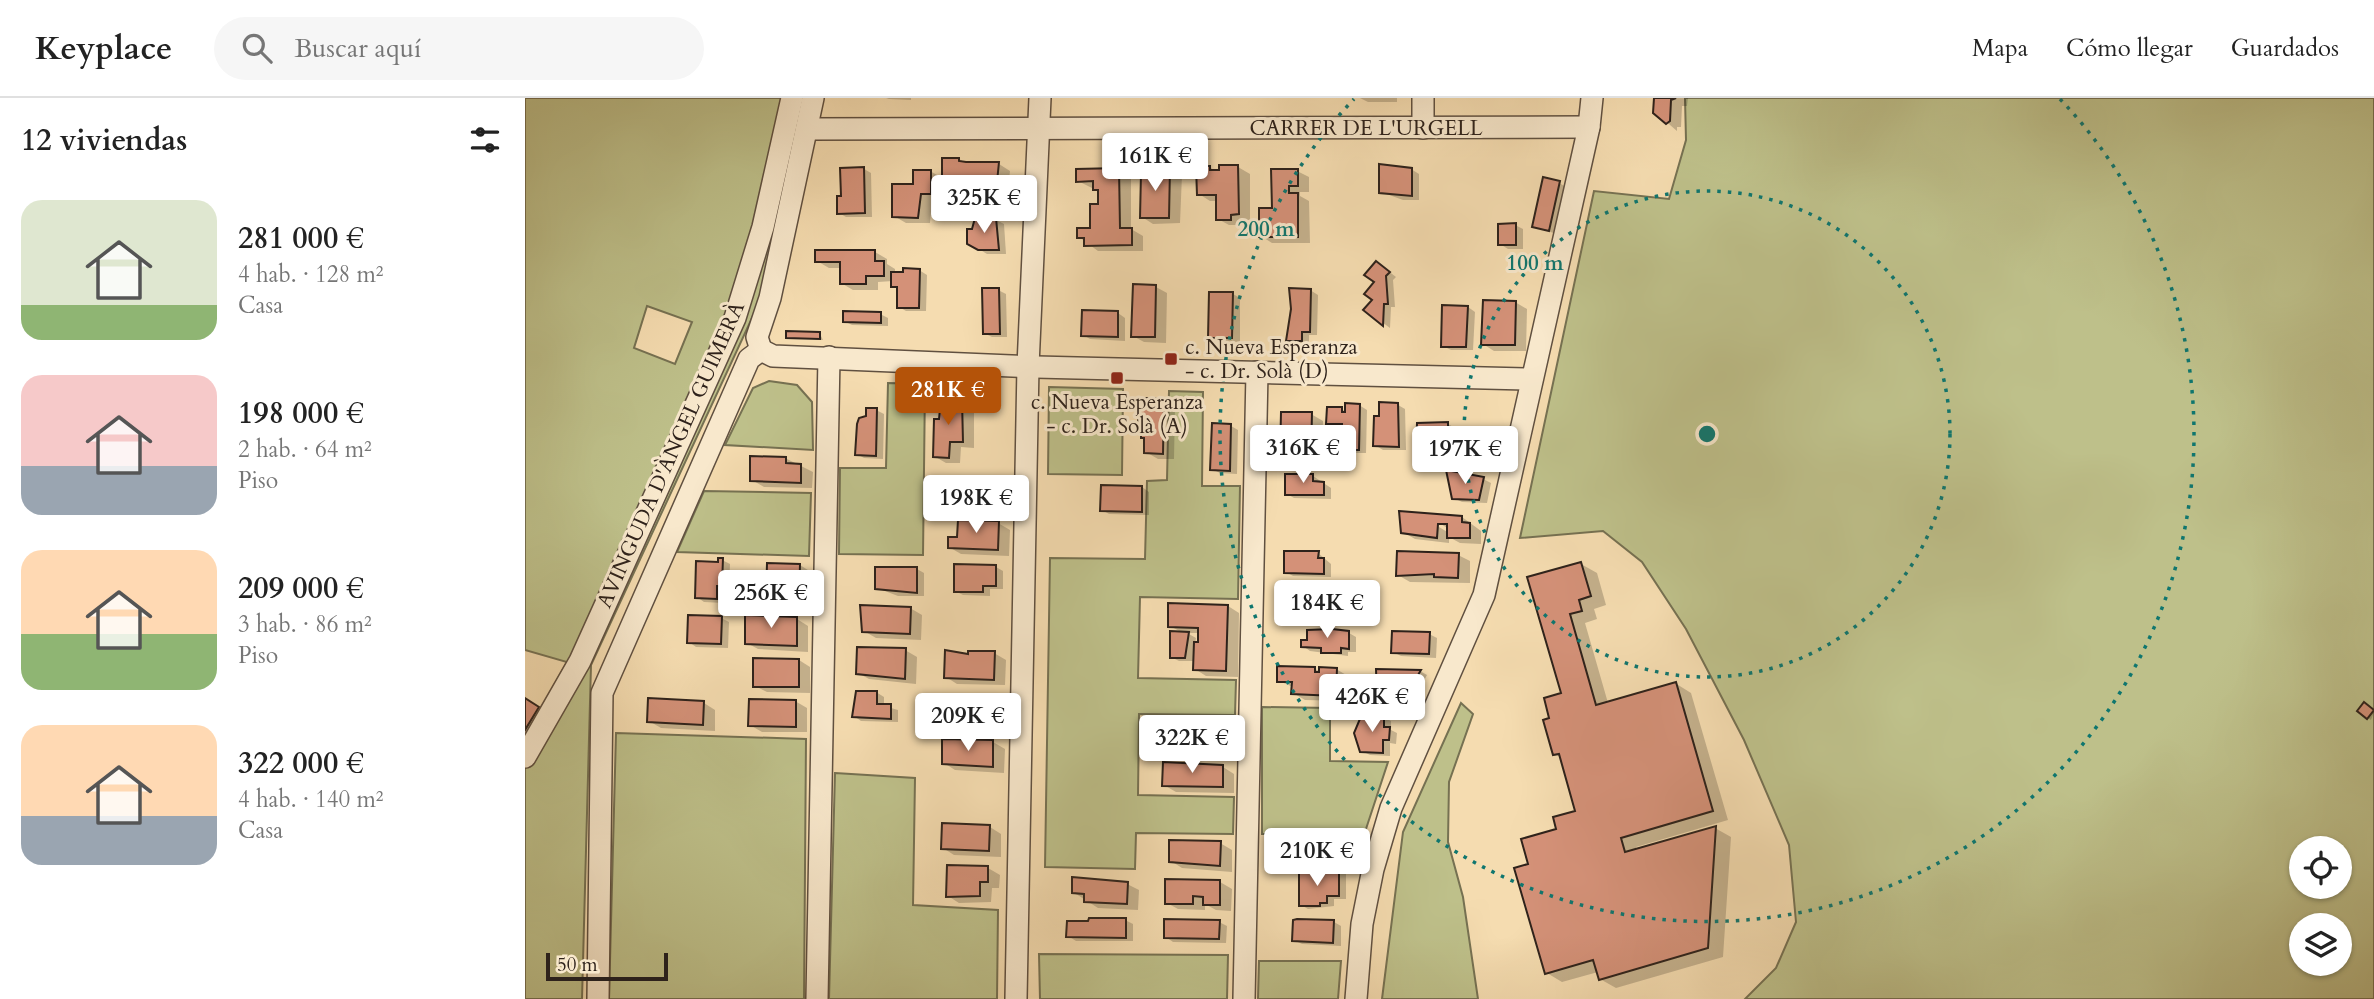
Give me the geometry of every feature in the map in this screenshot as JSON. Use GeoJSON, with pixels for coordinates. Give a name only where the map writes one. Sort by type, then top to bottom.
{"type":"FeatureCollection","features":[{"type":"Feature","properties":{"kind":"street","name":"AVINGUDA D'ÀNGEL GUIMERÀ"},"geometry":{"type":"LineString","coordinates":[[525,757],[580,662],[735,318],[763,227],[792,98]]}},
{"type":"Feature","properties":{"kind":"street"},"geometry":{"type":"LineString","coordinates":[[813,98],[770,298],[757,337],[761,350],[773,356],[1028,366],[1531,379]]}},
{"type":"Feature","properties":{"kind":"street"},"geometry":{"type":"LineString","coordinates":[[1016,999],[1028,366],[1040,98]]}},
{"type":"Feature","properties":{"kind":"street"},"geometry":{"type":"LineString","coordinates":[[1423,98],[1423,128]]}},
{"type":"Feature","properties":{"kind":"street"},"geometry":{"type":"LineString","coordinates":[[1356,999],[1362,924],[1373,869],[1391,808],[1484,595],[1589,127],[1592,98]]}},
{"type":"Feature","properties":{"kind":"street","name":"CARRER DE L'URGELL"},"geometry":{"type":"LineString","coordinates":[[807,130],[1039,127],[1589,127]]}},
{"type":"Feature","properties":{"kind":"street"},"geometry":{"type":"LineString","coordinates":[[598,999],[602,693],[749,359],[761,350]]}},
{"type":"Feature","properties":{"kind":"street"},"geometry":{"type":"LineString","coordinates":[[817,999],[829,358]]}},
{"type":"Feature","properties":{"kind":"street"},"geometry":{"type":"LineString","coordinates":[[1244,999],[1257,372]]}},
{"type":"Feature","properties":{"kind":"green space"},"geometry":{"type":"Polygon","coordinates":[[[525,98],[803,98],[759,303],[591,665],[582,999],[525,999],[525,738],[567,662],[525,650],[525,98]],[[647,306],[634,348],[675,364],[692,322],[647,306]]]}},
{"type":"Feature","properties":{"kind":"green space"},"geometry":{"type":"Polygon","coordinates":[[[1685,98],[2374,98],[2374,999],[1745,999],[1776,968],[1796,922],[1789,845],[1744,740],[1686,629],[1642,562],[1603,531],[1520,538],[1594,191],[1669,199],[1686,140],[1685,98]]]}},
{"type":"Feature","properties":{"kind":"green space"},"geometry":{"type":"Polygon","coordinates":[[[769,381],[797,385],[812,402],[813,450],[725,445],[753,388],[769,381]]]}},
{"type":"Feature","properties":{"kind":"green space"},"geometry":{"type":"Polygon","coordinates":[[[888,383],[925,384],[923,555],[839,554],[840,468],[886,468],[888,383]]]}},
{"type":"Feature","properties":{"kind":"green space"},"geometry":{"type":"Polygon","coordinates":[[[1049,387],[1123,389],[1122,475],[1048,474],[1049,387]]]}},
{"type":"Feature","properties":{"kind":"green space"},"geometry":{"type":"Polygon","coordinates":[[[1169,391],[1203,392],[1202,486],[1240,486],[1238,599],[1140,597],[1138,678],[1236,680],[1235,715],[1139,714],[1138,795],[1234,797],[1233,834],[1136,833],[1135,869],[1045,867],[1050,558],[1145,559],[1147,481],[1167,480],[1169,391]]]}},
{"type":"Feature","properties":{"kind":"green space"},"geometry":{"type":"Polygon","coordinates":[[[704,491],[811,493],[809,556],[677,552],[704,491]]]}},
{"type":"Feature","properties":{"kind":"green space"},"geometry":{"type":"Polygon","coordinates":[[[1461,703],[1473,714],[1449,782],[1448,842],[1463,897],[1478,999],[1382,999],[1403,832],[1461,703]]]}},
{"type":"Feature","properties":{"kind":"green space"},"geometry":{"type":"Polygon","coordinates":[[[1262,707],[1330,708],[1330,761],[1388,762],[1364,835],[1262,834],[1262,707]]]}},
{"type":"Feature","properties":{"kind":"green space"},"geometry":{"type":"Polygon","coordinates":[[[616,733],[806,739],[804,999],[609,999],[616,733]]]}},
{"type":"Feature","properties":{"kind":"green space"},"geometry":{"type":"Polygon","coordinates":[[[835,773],[915,778],[913,905],[998,910],[997,999],[829,999],[835,773]]]}},
{"type":"Feature","properties":{"kind":"green space"},"geometry":{"type":"Polygon","coordinates":[[[1039,954],[1228,955],[1227,999],[1040,999],[1039,954]]]}},
{"type":"Feature","properties":{"kind":"green space"},"geometry":{"type":"Polygon","coordinates":[[[1259,961],[1341,961],[1338,999],[1258,999],[1259,961]]]}},
{"type":"Feature","properties":{"kind":"building"},"geometry":{"type":"Polygon","coordinates":[[[1654,98],[1676,98],[1671,100],[1670,121],[1666,124],[1653,113],[1654,98]]]}},
{"type":"Feature","properties":{"kind":"building"},"geometry":{"type":"Polygon","coordinates":[[[942,158],[959,158],[959,161],[966,162],[999,162],[996,192],[959,188],[959,197],[942,197],[942,158]]]}},
{"type":"Feature","properties":{"kind":"building"},"geometry":{"type":"Polygon","coordinates":[[[1379,164],[1412,168],[1412,196],[1379,193],[1379,164]]]}},
{"type":"Feature","properties":{"kind":"building"},"geometry":{"type":"Polygon","coordinates":[[[1219,165],[1238,165],[1239,214],[1231,215],[1231,220],[1216,220],[1216,195],[1197,195],[1196,166],[1210,166],[1210,170],[1219,170],[1219,165]]]}},
{"type":"Feature","properties":{"kind":"building"},"geometry":{"type":"Polygon","coordinates":[[[864,167],[865,213],[837,214],[837,196],[841,196],[840,168],[864,167]]]}},
{"type":"Feature","properties":{"kind":"building"},"geometry":{"type":"Polygon","coordinates":[[[1148,167],[1170,167],[1169,218],[1140,218],[1141,173],[1149,173],[1148,167]]]}},
{"type":"Feature","properties":{"kind":"building"},"geometry":{"type":"Polygon","coordinates":[[[1119,168],[1120,228],[1132,228],[1132,245],[1084,246],[1084,238],[1077,238],[1077,228],[1090,228],[1090,204],[1098,204],[1098,190],[1093,190],[1093,181],[1076,182],[1076,169],[1119,168]]]}},
{"type":"Feature","properties":{"kind":"building"},"geometry":{"type":"Polygon","coordinates":[[[1271,169],[1298,169],[1298,186],[1289,186],[1289,193],[1298,193],[1298,237],[1259,237],[1259,208],[1272,208],[1271,169]]]}},
{"type":"Feature","properties":{"kind":"building"},"geometry":{"type":"Polygon","coordinates":[[[913,170],[931,170],[931,194],[921,194],[918,218],[892,217],[892,184],[913,184],[913,170]]]}},
{"type":"Feature","properties":{"kind":"building"},"geometry":{"type":"Polygon","coordinates":[[[1543,177],[1560,181],[1549,231],[1532,227],[1543,177]]]}},
{"type":"Feature","properties":{"kind":"building"},"geometry":{"type":"Polygon","coordinates":[[[975,218],[996,218],[999,250],[978,250],[967,244],[967,229],[972,229],[975,218]]]}},
{"type":"Feature","properties":{"kind":"building"},"geometry":{"type":"Polygon","coordinates":[[[1516,223],[1516,245],[1498,245],[1498,224],[1516,223]]]}},
{"type":"Feature","properties":{"kind":"building"},"geometry":{"type":"Polygon","coordinates":[[[815,250],[875,250],[875,261],[884,261],[884,276],[866,276],[866,284],[840,284],[840,262],[815,262],[815,250]]]}},
{"type":"Feature","properties":{"kind":"building"},"geometry":{"type":"Polygon","coordinates":[[[1376,261],[1390,272],[1386,276],[1388,304],[1384,304],[1383,326],[1363,310],[1372,300],[1364,294],[1374,282],[1364,275],[1376,261]]]}},
{"type":"Feature","properties":{"kind":"building"},"geometry":{"type":"Polygon","coordinates":[[[903,268],[920,269],[919,308],[897,308],[897,287],[891,287],[891,272],[903,272],[903,268]]]}},
{"type":"Feature","properties":{"kind":"building"},"geometry":{"type":"Polygon","coordinates":[[[1133,284],[1156,285],[1155,337],[1131,337],[1133,284]]]}},
{"type":"Feature","properties":{"kind":"building"},"geometry":{"type":"Polygon","coordinates":[[[982,288],[999,288],[1000,334],[983,334],[982,288]]]}},
{"type":"Feature","properties":{"kind":"building"},"geometry":{"type":"Polygon","coordinates":[[[1289,288],[1311,289],[1310,332],[1302,332],[1302,341],[1286,341],[1291,309],[1289,288]]]}},
{"type":"Feature","properties":{"kind":"building"},"geometry":{"type":"Polygon","coordinates":[[[1209,292],[1233,292],[1232,338],[1208,338],[1209,292]]]}},
{"type":"Feature","properties":{"kind":"building"},"geometry":{"type":"Polygon","coordinates":[[[1483,300],[1516,301],[1515,345],[1481,345],[1483,300]]]}},
{"type":"Feature","properties":{"kind":"building"},"geometry":{"type":"Polygon","coordinates":[[[1442,305],[1468,306],[1466,347],[1441,347],[1442,305]]]}},
{"type":"Feature","properties":{"kind":"building"},"geometry":{"type":"Polygon","coordinates":[[[1082,310],[1118,311],[1118,337],[1081,336],[1082,310]]]}},
{"type":"Feature","properties":{"kind":"building"},"geometry":{"type":"Polygon","coordinates":[[[843,311],[881,312],[881,323],[843,322],[843,311]]]}},
{"type":"Feature","properties":{"kind":"building"},"geometry":{"type":"Polygon","coordinates":[[[786,331],[820,332],[820,339],[786,338],[786,331]]]}},
{"type":"Feature","properties":{"kind":"building"},"geometry":{"type":"Polygon","coordinates":[[[945,394],[958,394],[958,400],[962,400],[963,442],[950,442],[949,458],[933,457],[934,419],[939,419],[940,409],[945,409],[945,394]]]}},
{"type":"Feature","properties":{"kind":"building"},"geometry":{"type":"Polygon","coordinates":[[[1139,398],[1164,398],[1163,454],[1144,453],[1144,438],[1141,438],[1141,428],[1138,428],[1139,398]]]}},
{"type":"Feature","properties":{"kind":"building"},"geometry":{"type":"Polygon","coordinates":[[[1379,402],[1398,403],[1399,447],[1373,446],[1374,416],[1379,416],[1379,402]]]}},
{"type":"Feature","properties":{"kind":"building"},"geometry":{"type":"Polygon","coordinates":[[[1345,403],[1360,404],[1359,450],[1341,450],[1342,424],[1326,424],[1327,407],[1342,407],[1342,412],[1345,412],[1345,403]]]}},
{"type":"Feature","properties":{"kind":"building"},"geometry":{"type":"Polygon","coordinates":[[[866,408],[877,408],[876,456],[855,455],[857,424],[859,418],[866,416],[866,408]]]}},
{"type":"Feature","properties":{"kind":"building"},"geometry":{"type":"Polygon","coordinates":[[[1281,412],[1312,412],[1311,458],[1280,457],[1281,412]]]}},
{"type":"Feature","properties":{"kind":"building"},"geometry":{"type":"Polygon","coordinates":[[[1448,422],[1448,455],[1416,455],[1417,423],[1448,422]]]}},
{"type":"Feature","properties":{"kind":"building"},"geometry":{"type":"Polygon","coordinates":[[[1212,423],[1231,424],[1230,471],[1210,470],[1212,423]]]}},
{"type":"Feature","properties":{"kind":"building"},"geometry":{"type":"Polygon","coordinates":[[[750,456],[786,457],[786,463],[801,464],[801,483],[750,481],[750,456]]]}},
{"type":"Feature","properties":{"kind":"building"},"geometry":{"type":"Polygon","coordinates":[[[1446,470],[1484,477],[1479,500],[1452,499],[1446,470]]]}},
{"type":"Feature","properties":{"kind":"building"},"geometry":{"type":"Polygon","coordinates":[[[1285,474],[1313,474],[1313,481],[1324,482],[1324,495],[1285,495],[1285,474]]]}},
{"type":"Feature","properties":{"kind":"building"},"geometry":{"type":"Polygon","coordinates":[[[961,476],[999,478],[998,506],[960,505],[961,476]]]}},
{"type":"Feature","properties":{"kind":"building"},"geometry":{"type":"Polygon","coordinates":[[[1101,485],[1142,486],[1142,512],[1100,511],[1101,485]]]}},
{"type":"Feature","properties":{"kind":"building"},"geometry":{"type":"Polygon","coordinates":[[[1399,511],[1462,516],[1462,522],[1470,523],[1470,538],[1447,538],[1447,524],[1438,524],[1437,538],[1401,533],[1399,511]]]}},
{"type":"Feature","properties":{"kind":"building"},"geometry":{"type":"Polygon","coordinates":[[[958,520],[999,521],[998,550],[948,548],[948,537],[957,537],[958,520]]]}},
{"type":"Feature","properties":{"kind":"building"},"geometry":{"type":"Polygon","coordinates":[[[1284,551],[1319,551],[1318,558],[1324,558],[1324,574],[1284,573],[1284,551]]]}},
{"type":"Feature","properties":{"kind":"building"},"geometry":{"type":"Polygon","coordinates":[[[1397,551],[1459,553],[1458,578],[1434,577],[1434,574],[1396,576],[1397,551]]]}},
{"type":"Feature","properties":{"kind":"building"},"geometry":{"type":"Polygon","coordinates":[[[718,558],[723,558],[722,586],[717,586],[717,599],[695,598],[696,561],[718,562],[718,558]]]}},
{"type":"Feature","properties":{"kind":"building"},"geometry":{"type":"Polygon","coordinates":[[[1581,562],[1591,596],[1579,600],[1582,611],[1570,614],[1596,705],[1676,682],[1713,811],[1621,838],[1625,852],[1716,826],[1708,948],[1599,980],[1593,960],[1545,974],[1514,868],[1528,864],[1521,839],[1556,829],[1553,817],[1575,811],[1559,754],[1553,755],[1543,720],[1549,718],[1544,698],[1561,693],[1527,577],[1581,562]]]}},
{"type":"Feature","properties":{"kind":"building"},"geometry":{"type":"Polygon","coordinates":[[[767,563],[800,564],[799,603],[766,602],[767,563]]]}},
{"type":"Feature","properties":{"kind":"building"},"geometry":{"type":"Polygon","coordinates":[[[954,564],[996,565],[996,586],[983,586],[983,592],[954,592],[954,564]]]}},
{"type":"Feature","properties":{"kind":"building"},"geometry":{"type":"Polygon","coordinates":[[[875,567],[917,567],[917,593],[875,589],[875,567]]]}},
{"type":"Feature","properties":{"kind":"building"},"geometry":{"type":"Polygon","coordinates":[[[1282,589],[1323,590],[1323,613],[1281,612],[1282,589]]]}},
{"type":"Feature","properties":{"kind":"building"},"geometry":{"type":"Polygon","coordinates":[[[1168,603],[1228,605],[1226,671],[1193,670],[1194,642],[1198,642],[1198,628],[1168,627],[1168,603]]]}},
{"type":"Feature","properties":{"kind":"building"},"geometry":{"type":"Polygon","coordinates":[[[860,605],[911,607],[910,634],[862,632],[860,605]]]}},
{"type":"Feature","properties":{"kind":"building"},"geometry":{"type":"Polygon","coordinates":[[[688,615],[722,616],[721,644],[687,643],[688,615]]]}},
{"type":"Feature","properties":{"kind":"building"},"geometry":{"type":"Polygon","coordinates":[[[745,615],[797,617],[797,646],[745,644],[745,615]]]}},
{"type":"Feature","properties":{"kind":"building"},"geometry":{"type":"Polygon","coordinates":[[[1307,630],[1349,631],[1349,649],[1341,648],[1341,653],[1321,653],[1321,648],[1301,647],[1301,640],[1307,640],[1307,630]]]}},
{"type":"Feature","properties":{"kind":"building"},"geometry":{"type":"Polygon","coordinates":[[[1170,631],[1189,632],[1185,658],[1170,658],[1170,631]]]}},
{"type":"Feature","properties":{"kind":"building"},"geometry":{"type":"Polygon","coordinates":[[[1392,631],[1430,632],[1429,654],[1391,653],[1392,631]]]}},
{"type":"Feature","properties":{"kind":"building"},"geometry":{"type":"Polygon","coordinates":[[[857,647],[906,648],[905,679],[856,674],[857,647]]]}},
{"type":"Feature","properties":{"kind":"building"},"geometry":{"type":"Polygon","coordinates":[[[945,650],[968,654],[968,651],[995,651],[994,680],[944,678],[945,650]]]}},
{"type":"Feature","properties":{"kind":"building"},"geometry":{"type":"Polygon","coordinates":[[[753,658],[799,659],[799,687],[753,687],[753,658]]]}},
{"type":"Feature","properties":{"kind":"building"},"geometry":{"type":"Polygon","coordinates":[[[1277,666],[1315,667],[1315,672],[1319,672],[1319,667],[1337,668],[1336,696],[1291,694],[1292,682],[1277,682],[1277,666]]]}},
{"type":"Feature","properties":{"kind":"building"},"geometry":{"type":"Polygon","coordinates":[[[1376,669],[1421,670],[1412,685],[1402,684],[1402,699],[1377,698],[1376,669]]]}},
{"type":"Feature","properties":{"kind":"building"},"geometry":{"type":"Polygon","coordinates":[[[856,691],[877,691],[877,704],[891,704],[891,719],[852,717],[856,691]]]}},
{"type":"Feature","properties":{"kind":"building"},"geometry":{"type":"Polygon","coordinates":[[[525,698],[539,707],[525,730],[525,698]]]}},
{"type":"Feature","properties":{"kind":"building"},"geometry":{"type":"Polygon","coordinates":[[[648,698],[704,701],[703,725],[647,722],[648,698]]]}},
{"type":"Feature","properties":{"kind":"building"},"geometry":{"type":"Polygon","coordinates":[[[749,699],[796,700],[796,727],[748,726],[749,699]]]}},
{"type":"Feature","properties":{"kind":"building"},"geometry":{"type":"Polygon","coordinates":[[[2364,702],[2374,710],[2367,719],[2357,711],[2364,702]]]}},
{"type":"Feature","properties":{"kind":"building"},"geometry":{"type":"Polygon","coordinates":[[[1362,714],[1384,715],[1384,727],[1390,727],[1389,740],[1383,740],[1383,753],[1360,752],[1354,733],[1362,714]]]}},
{"type":"Feature","properties":{"kind":"building"},"geometry":{"type":"Polygon","coordinates":[[[1166,722],[1224,726],[1223,748],[1183,747],[1183,739],[1166,739],[1166,722]]]}},
{"type":"Feature","properties":{"kind":"building"},"geometry":{"type":"Polygon","coordinates":[[[942,739],[993,740],[993,767],[942,764],[942,739]]]}},
{"type":"Feature","properties":{"kind":"building"},"geometry":{"type":"Polygon","coordinates":[[[1163,762],[1223,765],[1223,787],[1162,786],[1163,762]]]}},
{"type":"Feature","properties":{"kind":"building"},"geometry":{"type":"Polygon","coordinates":[[[942,823],[990,825],[989,851],[941,849],[942,823]]]}},
{"type":"Feature","properties":{"kind":"building"},"geometry":{"type":"Polygon","coordinates":[[[1169,840],[1221,841],[1220,866],[1169,862],[1169,840]]]}},
{"type":"Feature","properties":{"kind":"building"},"geometry":{"type":"Polygon","coordinates":[[[1300,840],[1321,840],[1329,843],[1329,851],[1339,851],[1339,873],[1299,873],[1300,840]]]}},
{"type":"Feature","properties":{"kind":"building"},"geometry":{"type":"Polygon","coordinates":[[[947,865],[988,866],[988,882],[980,882],[980,896],[946,897],[947,865]]]}},
{"type":"Feature","properties":{"kind":"building"},"geometry":{"type":"Polygon","coordinates":[[[1299,873],[1339,873],[1339,896],[1327,896],[1327,903],[1320,903],[1320,906],[1299,906],[1299,873]]]}},
{"type":"Feature","properties":{"kind":"building"},"geometry":{"type":"Polygon","coordinates":[[[1072,877],[1128,882],[1127,904],[1084,902],[1084,894],[1072,893],[1072,877]]]}},
{"type":"Feature","properties":{"kind":"building"},"geometry":{"type":"Polygon","coordinates":[[[1165,879],[1220,880],[1220,905],[1203,905],[1203,897],[1193,896],[1193,904],[1165,904],[1165,879]]]}},
{"type":"Feature","properties":{"kind":"building"},"geometry":{"type":"Polygon","coordinates":[[[1089,918],[1126,918],[1126,938],[1066,937],[1067,921],[1088,921],[1089,918]]]}},
{"type":"Feature","properties":{"kind":"building"},"geometry":{"type":"Polygon","coordinates":[[[1164,919],[1220,920],[1219,939],[1164,938],[1164,919]]]}},
{"type":"Feature","properties":{"kind":"building"},"geometry":{"type":"Polygon","coordinates":[[[1293,920],[1334,920],[1333,943],[1292,941],[1293,920]]]}},
{"type":"Feature","properties":{"kind":"place","name":"c. Nueva Esperanza - c. Dr. Solà (D)"},"geometry":{"type":"Point","coordinates":[1171,359]}},
{"type":"Feature","properties":{"kind":"place","name":"c. Nueva Esperanza - c. Dr. Solà (A)"},"geometry":{"type":"Point","coordinates":[1117,378]}}]}
